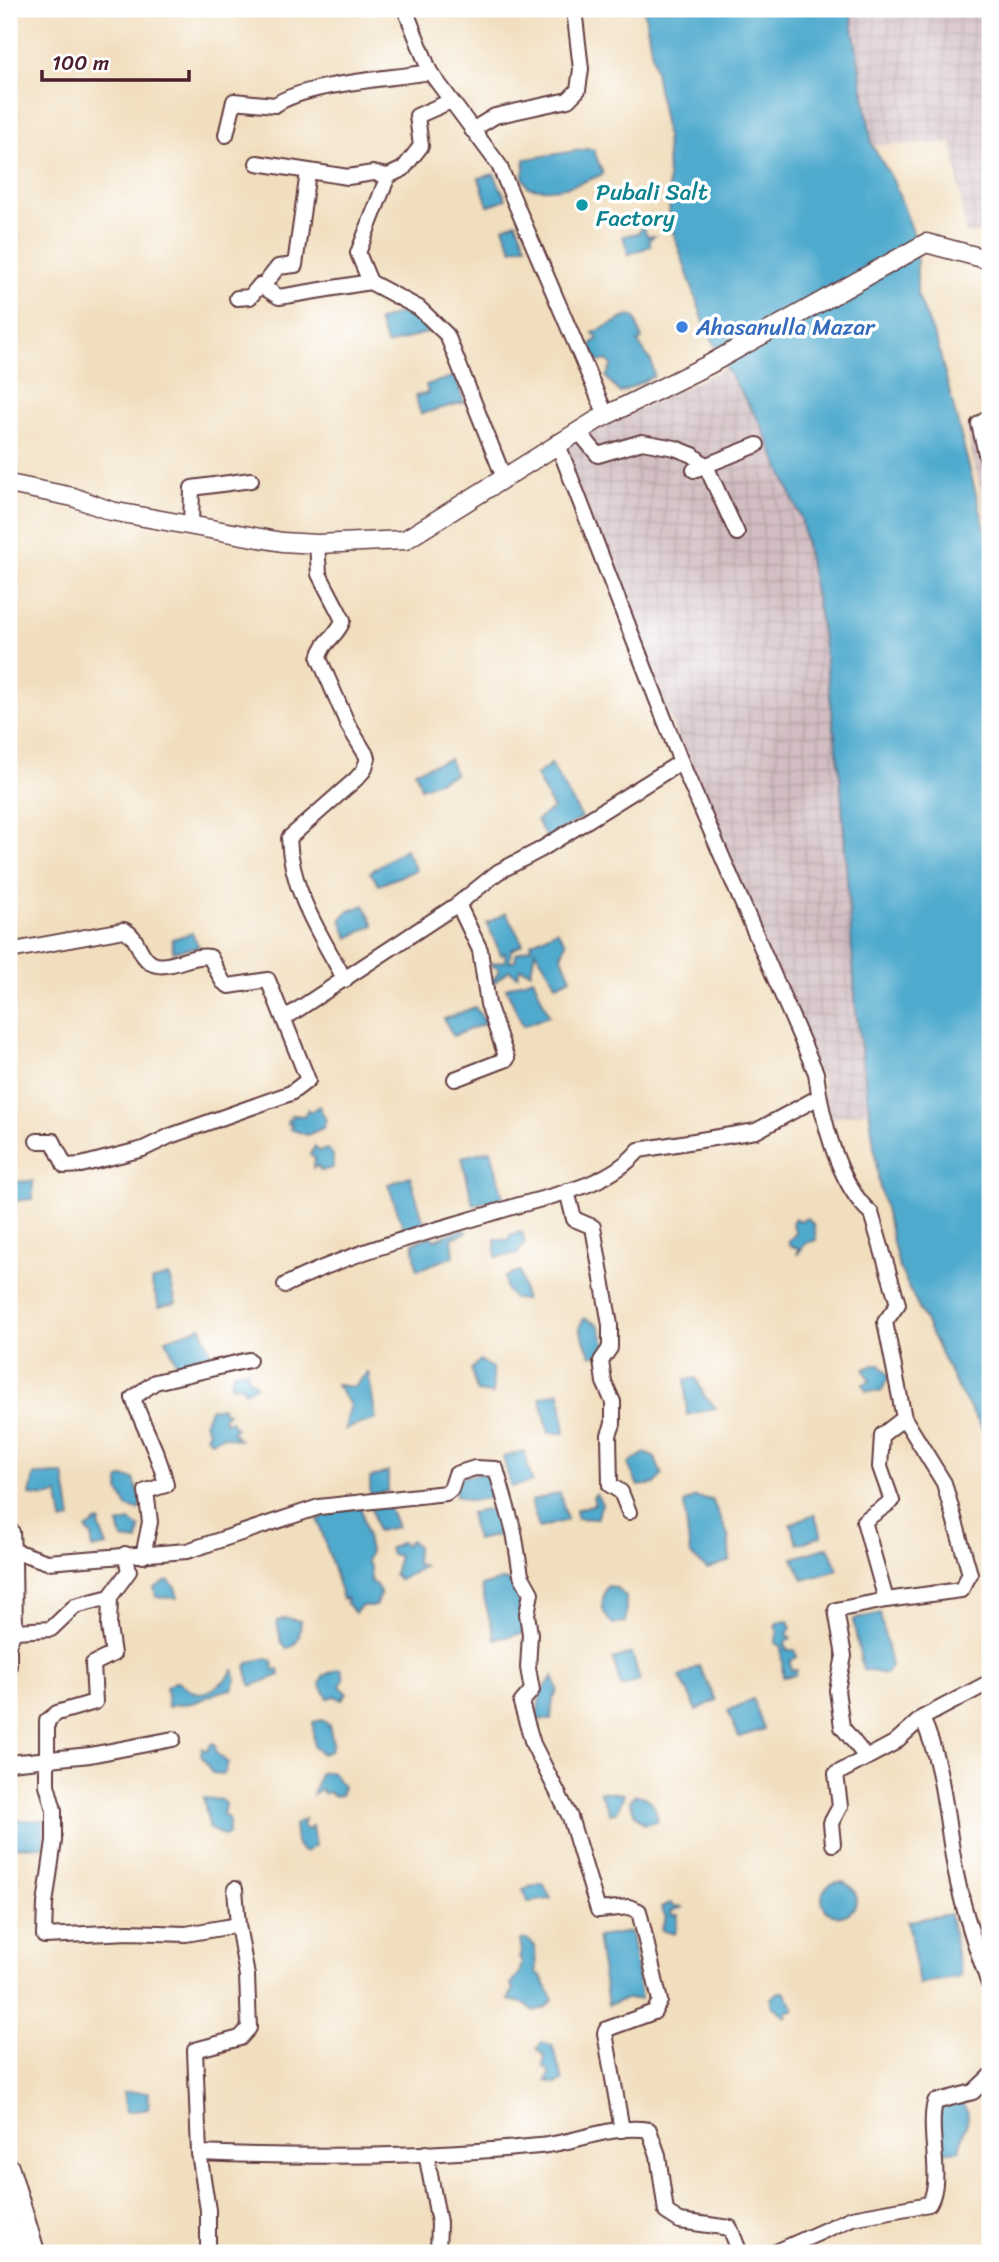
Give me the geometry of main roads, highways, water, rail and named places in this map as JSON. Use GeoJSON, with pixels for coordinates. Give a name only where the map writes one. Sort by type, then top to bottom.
{"type":"FeatureCollection","features":[{"type":"Feature","properties":{"kind":"highway"},"geometry":{"type":"LineString","coordinates":[[9,2168],[35,2253]]}},
{"type":"Feature","properties":{"kind":"highway"},"geometry":{"type":"LineString","coordinates":[[9,2229],[16,2253]]}},
{"type":"Feature","properties":{"kind":"main road"},"geometry":{"type":"LineString","coordinates":[[9,484],[73,497],[111,511],[191,526],[317,544],[405,540],[578,430],[710,364],[926,243],[990,260]]}},
{"type":"Feature","properties":{"kind":"water"},"geometry":{"type":"Polygon","coordinates":[[[644,9],[850,9],[872,145],[894,182],[917,243],[917,294],[937,343],[990,548],[990,1441],[958,1389],[899,1267],[879,1184],[856,1010],[840,775],[821,624],[801,518],[762,426],[726,368],[705,325],[670,223],[666,134],[644,9]]]}},
{"type":"Feature","properties":{"kind":"water"},"geometry":{"type":"Polygon","coordinates":[[[593,149],[603,174],[557,189],[528,187],[523,177],[525,159],[593,149]]]}},
{"type":"Feature","properties":{"kind":"water"},"geometry":{"type":"Polygon","coordinates":[[[494,174],[506,199],[488,206],[479,178],[494,174]]]}},
{"type":"Feature","properties":{"kind":"water"},"geometry":{"type":"Polygon","coordinates":[[[516,222],[526,245],[512,249],[503,227],[516,222]]]}},
{"type":"Feature","properties":{"kind":"water"},"geometry":{"type":"Polygon","coordinates":[[[643,226],[647,236],[654,236],[649,240],[651,246],[627,255],[623,236],[638,233],[643,226]]]}},
{"type":"Feature","properties":{"kind":"water"},"geometry":{"type":"Polygon","coordinates":[[[412,309],[429,332],[387,345],[378,321],[412,309]]]}},
{"type":"Feature","properties":{"kind":"water"},"geometry":{"type":"Polygon","coordinates":[[[630,315],[635,318],[642,339],[638,342],[652,363],[654,376],[620,393],[606,377],[612,365],[607,360],[598,362],[591,345],[598,338],[593,333],[630,315]]]}},
{"type":"Feature","properties":{"kind":"water"},"geometry":{"type":"Polygon","coordinates":[[[455,376],[464,402],[421,414],[415,396],[428,393],[426,385],[455,376]]]}},
{"type":"Feature","properties":{"kind":"water"},"geometry":{"type":"Polygon","coordinates":[[[449,759],[455,774],[421,788],[415,771],[449,759]]]}},
{"type":"Feature","properties":{"kind":"water"},"geometry":{"type":"Polygon","coordinates":[[[551,764],[582,818],[546,838],[537,820],[553,809],[536,775],[551,764]]]}},
{"type":"Feature","properties":{"kind":"water"},"geometry":{"type":"Polygon","coordinates":[[[405,849],[416,870],[379,885],[370,872],[405,849]]]}},
{"type":"Feature","properties":{"kind":"water"},"geometry":{"type":"Polygon","coordinates":[[[364,905],[374,925],[348,938],[341,919],[347,912],[364,905]]]}},
{"type":"Feature","properties":{"kind":"water"},"geometry":{"type":"Polygon","coordinates":[[[506,913],[523,944],[511,950],[509,962],[516,960],[515,954],[532,947],[531,943],[557,930],[566,943],[561,955],[571,978],[557,985],[535,950],[531,972],[520,968],[517,976],[509,970],[490,986],[489,980],[496,977],[499,969],[489,964],[505,961],[505,953],[501,955],[487,923],[506,913]]]}},
{"type":"Feature","properties":{"kind":"water"},"geometry":{"type":"Polygon","coordinates":[[[192,933],[199,947],[173,951],[172,939],[192,933]]]}},
{"type":"Feature","properties":{"kind":"water"},"geometry":{"type":"Polygon","coordinates":[[[533,978],[549,1016],[523,1026],[506,988],[533,978]]]}},
{"type":"Feature","properties":{"kind":"water"},"geometry":{"type":"Polygon","coordinates":[[[475,1007],[486,1023],[453,1036],[444,1019],[475,1007]]]}},
{"type":"Feature","properties":{"kind":"water"},"geometry":{"type":"Polygon","coordinates":[[[319,1106],[326,1120],[323,1128],[307,1135],[290,1129],[292,1123],[287,1124],[288,1119],[293,1118],[291,1115],[304,1116],[308,1109],[310,1112],[319,1106]]]}},
{"type":"Feature","properties":{"kind":"water"},"geometry":{"type":"Polygon","coordinates":[[[315,1146],[319,1151],[327,1149],[333,1155],[333,1168],[321,1171],[318,1166],[313,1168],[315,1158],[310,1155],[315,1146]]]}},
{"type":"Feature","properties":{"kind":"water"},"geometry":{"type":"Polygon","coordinates":[[[491,1150],[503,1197],[473,1205],[462,1157],[491,1150]]]}},
{"type":"Feature","properties":{"kind":"water"},"geometry":{"type":"Polygon","coordinates":[[[410,1176],[424,1223],[417,1225],[419,1231],[406,1235],[388,1184],[410,1176]]]}},
{"type":"Feature","properties":{"kind":"water"},"geometry":{"type":"Polygon","coordinates":[[[33,1181],[33,1199],[12,1201],[11,1182],[33,1181]]]}},
{"type":"Feature","properties":{"kind":"water"},"geometry":{"type":"Polygon","coordinates":[[[795,1218],[799,1221],[808,1218],[814,1225],[816,1240],[806,1243],[797,1255],[799,1248],[790,1246],[788,1242],[796,1233],[792,1223],[795,1218]]]}},
{"type":"Feature","properties":{"kind":"water"},"geometry":{"type":"Polygon","coordinates":[[[462,1229],[467,1232],[452,1238],[454,1256],[417,1270],[413,1243],[431,1236],[434,1240],[462,1229]]]}},
{"type":"Feature","properties":{"kind":"water"},"geometry":{"type":"Polygon","coordinates":[[[522,1232],[525,1243],[517,1254],[496,1257],[495,1239],[509,1240],[510,1235],[522,1232]]]}},
{"type":"Feature","properties":{"kind":"water"},"geometry":{"type":"Polygon","coordinates":[[[520,1271],[525,1300],[514,1299],[506,1290],[505,1277],[520,1271]]]}},
{"type":"Feature","properties":{"kind":"water"},"geometry":{"type":"Polygon","coordinates":[[[169,1276],[176,1303],[159,1307],[151,1281],[169,1276]]]}},
{"type":"Feature","properties":{"kind":"water"},"geometry":{"type":"Polygon","coordinates":[[[584,1318],[599,1325],[606,1345],[601,1353],[591,1356],[579,1328],[584,1318]]]}},
{"type":"Feature","properties":{"kind":"water"},"geometry":{"type":"Polygon","coordinates":[[[201,1327],[212,1357],[180,1371],[166,1339],[201,1327]]]}},
{"type":"Feature","properties":{"kind":"water"},"geometry":{"type":"Polygon","coordinates":[[[480,1360],[492,1368],[493,1394],[477,1392],[471,1370],[480,1360]]]}},
{"type":"Feature","properties":{"kind":"water"},"geometry":{"type":"Polygon","coordinates":[[[880,1365],[889,1376],[881,1392],[866,1391],[863,1384],[870,1381],[864,1369],[880,1365]]]}},
{"type":"Feature","properties":{"kind":"water"},"geometry":{"type":"Polygon","coordinates":[[[247,1370],[248,1377],[256,1385],[244,1392],[242,1385],[230,1386],[233,1372],[247,1370]]]}},
{"type":"Feature","properties":{"kind":"water"},"geometry":{"type":"Polygon","coordinates":[[[368,1372],[376,1419],[345,1429],[350,1405],[336,1385],[354,1387],[368,1372]]]}},
{"type":"Feature","properties":{"kind":"water"},"geometry":{"type":"Polygon","coordinates":[[[696,1378],[704,1396],[716,1408],[687,1415],[685,1380],[696,1378]]]}},
{"type":"Feature","properties":{"kind":"water"},"geometry":{"type":"Polygon","coordinates":[[[560,1392],[565,1433],[549,1433],[540,1397],[560,1392]]]}},
{"type":"Feature","properties":{"kind":"water"},"geometry":{"type":"Polygon","coordinates":[[[222,1407],[222,1411],[228,1413],[223,1417],[225,1422],[231,1421],[236,1428],[232,1431],[239,1440],[222,1436],[211,1441],[206,1435],[209,1432],[204,1423],[210,1409],[222,1407]]]}},
{"type":"Feature","properties":{"kind":"water"},"geometry":{"type":"Polygon","coordinates":[[[524,1451],[532,1482],[511,1487],[503,1457],[524,1451]]]}},
{"type":"Feature","properties":{"kind":"water"},"geometry":{"type":"Polygon","coordinates":[[[645,1453],[655,1458],[662,1475],[655,1484],[638,1486],[628,1464],[645,1453]]]}},
{"type":"Feature","properties":{"kind":"water"},"geometry":{"type":"Polygon","coordinates":[[[388,1472],[388,1491],[370,1495],[370,1478],[388,1472]]]}},
{"type":"Feature","properties":{"kind":"water"},"geometry":{"type":"Polygon","coordinates":[[[491,1472],[497,1497],[470,1501],[456,1496],[455,1489],[461,1477],[491,1472]]]}},
{"type":"Feature","properties":{"kind":"water"},"geometry":{"type":"Polygon","coordinates":[[[64,1474],[71,1519],[62,1521],[58,1494],[45,1497],[30,1495],[34,1475],[64,1474]]]}},
{"type":"Feature","properties":{"kind":"water"},"geometry":{"type":"Polygon","coordinates":[[[123,1477],[134,1479],[141,1502],[139,1510],[127,1507],[119,1491],[119,1480],[123,1477]]]}},
{"type":"Feature","properties":{"kind":"water"},"geometry":{"type":"Polygon","coordinates":[[[560,1493],[567,1520],[539,1528],[531,1501],[560,1493]]]}},
{"type":"Feature","properties":{"kind":"water"},"geometry":{"type":"Polygon","coordinates":[[[596,1494],[602,1504],[596,1519],[577,1518],[576,1510],[595,1504],[593,1497],[596,1494]]]}},
{"type":"Feature","properties":{"kind":"water"},"geometry":{"type":"Polygon","coordinates":[[[695,1497],[712,1500],[728,1535],[730,1561],[707,1569],[690,1554],[684,1503],[695,1497]]]}},
{"type":"Feature","properties":{"kind":"water"},"geometry":{"type":"Polygon","coordinates":[[[387,1503],[397,1527],[377,1531],[371,1507],[387,1503]]]}},
{"type":"Feature","properties":{"kind":"water"},"geometry":{"type":"Polygon","coordinates":[[[361,1507],[370,1552],[366,1562],[370,1566],[371,1582],[376,1585],[381,1595],[375,1606],[361,1606],[355,1613],[346,1603],[347,1598],[343,1599],[318,1520],[332,1512],[361,1507]]]}},
{"type":"Feature","properties":{"kind":"water"},"geometry":{"type":"Polygon","coordinates":[[[493,1509],[499,1535],[476,1540],[470,1513],[493,1509]]]}},
{"type":"Feature","properties":{"kind":"water"},"geometry":{"type":"Polygon","coordinates":[[[814,1514],[822,1536],[798,1544],[790,1524],[814,1514]]]}},
{"type":"Feature","properties":{"kind":"water"},"geometry":{"type":"Polygon","coordinates":[[[98,1521],[101,1522],[99,1526],[107,1546],[92,1549],[92,1536],[86,1529],[98,1521]]]}},
{"type":"Feature","properties":{"kind":"water"},"geometry":{"type":"Polygon","coordinates":[[[130,1521],[140,1528],[138,1541],[122,1539],[118,1524],[130,1521]]]}},
{"type":"Feature","properties":{"kind":"water"},"geometry":{"type":"Polygon","coordinates":[[[410,1540],[417,1546],[416,1564],[424,1566],[400,1580],[394,1574],[399,1556],[391,1554],[389,1549],[401,1542],[405,1545],[410,1540]]]}},
{"type":"Feature","properties":{"kind":"water"},"geometry":{"type":"Polygon","coordinates":[[[828,1547],[838,1570],[803,1580],[793,1558],[828,1547]]]}},
{"type":"Feature","properties":{"kind":"water"},"geometry":{"type":"Polygon","coordinates":[[[168,1580],[175,1587],[178,1598],[156,1597],[154,1588],[168,1580]]]}},
{"type":"Feature","properties":{"kind":"water"},"geometry":{"type":"Polygon","coordinates":[[[502,1580],[522,1583],[527,1592],[518,1597],[526,1633],[495,1639],[481,1586],[502,1580]]]}},
{"type":"Feature","properties":{"kind":"water"},"geometry":{"type":"Polygon","coordinates":[[[607,1586],[615,1587],[626,1597],[626,1622],[614,1625],[606,1616],[602,1602],[607,1586]]]}},
{"type":"Feature","properties":{"kind":"water"},"geometry":{"type":"Polygon","coordinates":[[[880,1613],[891,1666],[886,1674],[863,1670],[853,1620],[880,1613]]]}},
{"type":"Feature","properties":{"kind":"water"},"geometry":{"type":"Polygon","coordinates":[[[286,1618],[301,1621],[297,1641],[287,1649],[281,1642],[277,1621],[286,1618]]]}},
{"type":"Feature","properties":{"kind":"water"},"geometry":{"type":"Polygon","coordinates":[[[788,1621],[791,1628],[787,1634],[791,1639],[785,1642],[786,1650],[795,1650],[797,1657],[790,1661],[791,1670],[797,1670],[795,1675],[783,1677],[781,1647],[775,1643],[778,1631],[775,1626],[778,1622],[788,1621]]]}},
{"type":"Feature","properties":{"kind":"water"},"geometry":{"type":"Polygon","coordinates":[[[632,1653],[640,1681],[621,1687],[613,1659],[632,1653]]]}},
{"type":"Feature","properties":{"kind":"water"},"geometry":{"type":"Polygon","coordinates":[[[267,1658],[273,1661],[274,1670],[279,1670],[280,1675],[251,1686],[246,1666],[250,1662],[267,1658]]]}},
{"type":"Feature","properties":{"kind":"water"},"geometry":{"type":"Polygon","coordinates":[[[699,1666],[716,1700],[697,1710],[680,1677],[699,1666]]]}},
{"type":"Feature","properties":{"kind":"water"},"geometry":{"type":"Polygon","coordinates":[[[341,1669],[344,1679],[340,1686],[347,1693],[341,1700],[335,1696],[328,1698],[320,1684],[323,1676],[341,1669]]]}},
{"type":"Feature","properties":{"kind":"water"},"geometry":{"type":"Polygon","coordinates":[[[233,1670],[236,1679],[233,1689],[195,1702],[168,1707],[166,1687],[176,1681],[192,1691],[204,1692],[221,1683],[233,1670]]]}},
{"type":"Feature","properties":{"kind":"water"},"geometry":{"type":"Polygon","coordinates":[[[553,1676],[558,1690],[553,1699],[551,1720],[536,1719],[541,1693],[553,1676]]]}},
{"type":"Feature","properties":{"kind":"water"},"geometry":{"type":"Polygon","coordinates":[[[753,1699],[764,1729],[739,1737],[728,1711],[753,1699]]]}},
{"type":"Feature","properties":{"kind":"water"},"geometry":{"type":"Polygon","coordinates":[[[322,1720],[329,1725],[333,1743],[330,1751],[322,1754],[314,1746],[313,1722],[322,1720]]]}},
{"type":"Feature","properties":{"kind":"water"},"geometry":{"type":"Polygon","coordinates":[[[212,1743],[215,1744],[216,1753],[228,1763],[224,1774],[212,1773],[201,1755],[202,1748],[207,1751],[212,1743]]]}},
{"type":"Feature","properties":{"kind":"water"},"geometry":{"type":"Polygon","coordinates":[[[332,1772],[343,1787],[341,1795],[334,1796],[328,1792],[324,1794],[321,1789],[313,1795],[320,1773],[332,1772]]]}},
{"type":"Feature","properties":{"kind":"water"},"geometry":{"type":"Polygon","coordinates":[[[600,1791],[624,1794],[617,1812],[610,1814],[600,1791]]]}},
{"type":"Feature","properties":{"kind":"water"},"geometry":{"type":"Polygon","coordinates":[[[635,1795],[645,1797],[652,1803],[658,1821],[644,1824],[635,1815],[630,1801],[635,1795]]]}},
{"type":"Feature","properties":{"kind":"water"},"geometry":{"type":"Polygon","coordinates":[[[203,1798],[222,1800],[225,1804],[223,1814],[229,1819],[229,1834],[224,1836],[210,1829],[203,1798]]]}},
{"type":"Feature","properties":{"kind":"water"},"geometry":{"type":"Polygon","coordinates":[[[304,1819],[302,1827],[309,1830],[312,1826],[315,1846],[305,1852],[297,1844],[294,1825],[304,1819]]]}},
{"type":"Feature","properties":{"kind":"water"},"geometry":{"type":"Polygon","coordinates":[[[44,1820],[44,1846],[9,1847],[9,1821],[44,1820]]]}},
{"type":"Feature","properties":{"kind":"water"},"geometry":{"type":"Polygon","coordinates":[[[839,1882],[851,1887],[856,1899],[851,1911],[839,1916],[827,1911],[822,1899],[827,1887],[839,1882]]]}},
{"type":"Feature","properties":{"kind":"water"},"geometry":{"type":"Polygon","coordinates":[[[543,1883],[551,1899],[528,1902],[523,1889],[543,1883]]]}},
{"type":"Feature","properties":{"kind":"water"},"geometry":{"type":"Polygon","coordinates":[[[671,1903],[672,1906],[683,1907],[671,1911],[672,1915],[678,1915],[675,1934],[661,1930],[666,1918],[661,1908],[671,1903]]]}},
{"type":"Feature","properties":{"kind":"water"},"geometry":{"type":"Polygon","coordinates":[[[950,1914],[961,1977],[919,1984],[908,1921],[950,1914]]]}},
{"type":"Feature","properties":{"kind":"water"},"geometry":{"type":"Polygon","coordinates":[[[631,1932],[641,1999],[626,1999],[608,2005],[597,1937],[631,1932]]]}},
{"type":"Feature","properties":{"kind":"water"},"geometry":{"type":"Polygon","coordinates":[[[527,1939],[535,1946],[536,1973],[541,1976],[553,2000],[545,2008],[534,2011],[526,2004],[508,2000],[514,1989],[511,1984],[519,1974],[522,1963],[519,1957],[522,1952],[520,1940],[527,1939]]]}},
{"type":"Feature","properties":{"kind":"water"},"geometry":{"type":"Polygon","coordinates":[[[784,1992],[794,2007],[794,2011],[787,2011],[786,2017],[771,2005],[771,1998],[784,1992]]]}},
{"type":"Feature","properties":{"kind":"water"},"geometry":{"type":"Polygon","coordinates":[[[542,2042],[552,2045],[563,2081],[556,2084],[546,2081],[550,2073],[543,2066],[545,2057],[537,2049],[542,2042]]]}},
{"type":"Feature","properties":{"kind":"water"},"geometry":{"type":"Polygon","coordinates":[[[123,2092],[149,2092],[148,2109],[126,2112],[123,2092]]]}},
{"type":"Feature","properties":{"kind":"water"},"geometry":{"type":"Polygon","coordinates":[[[952,2104],[963,2104],[968,2115],[960,2150],[938,2152],[939,2110],[952,2104]]]}},
{"type":"Feature","properties":{"kind":"place","name":"Pubali Salt Factory"},"geometry":{"type":"Point","coordinates":[582,205]}},
{"type":"Feature","properties":{"kind":"place","name":"Ahasanulla Mazar"},"geometry":{"type":"Point","coordinates":[682,327]}}]}
